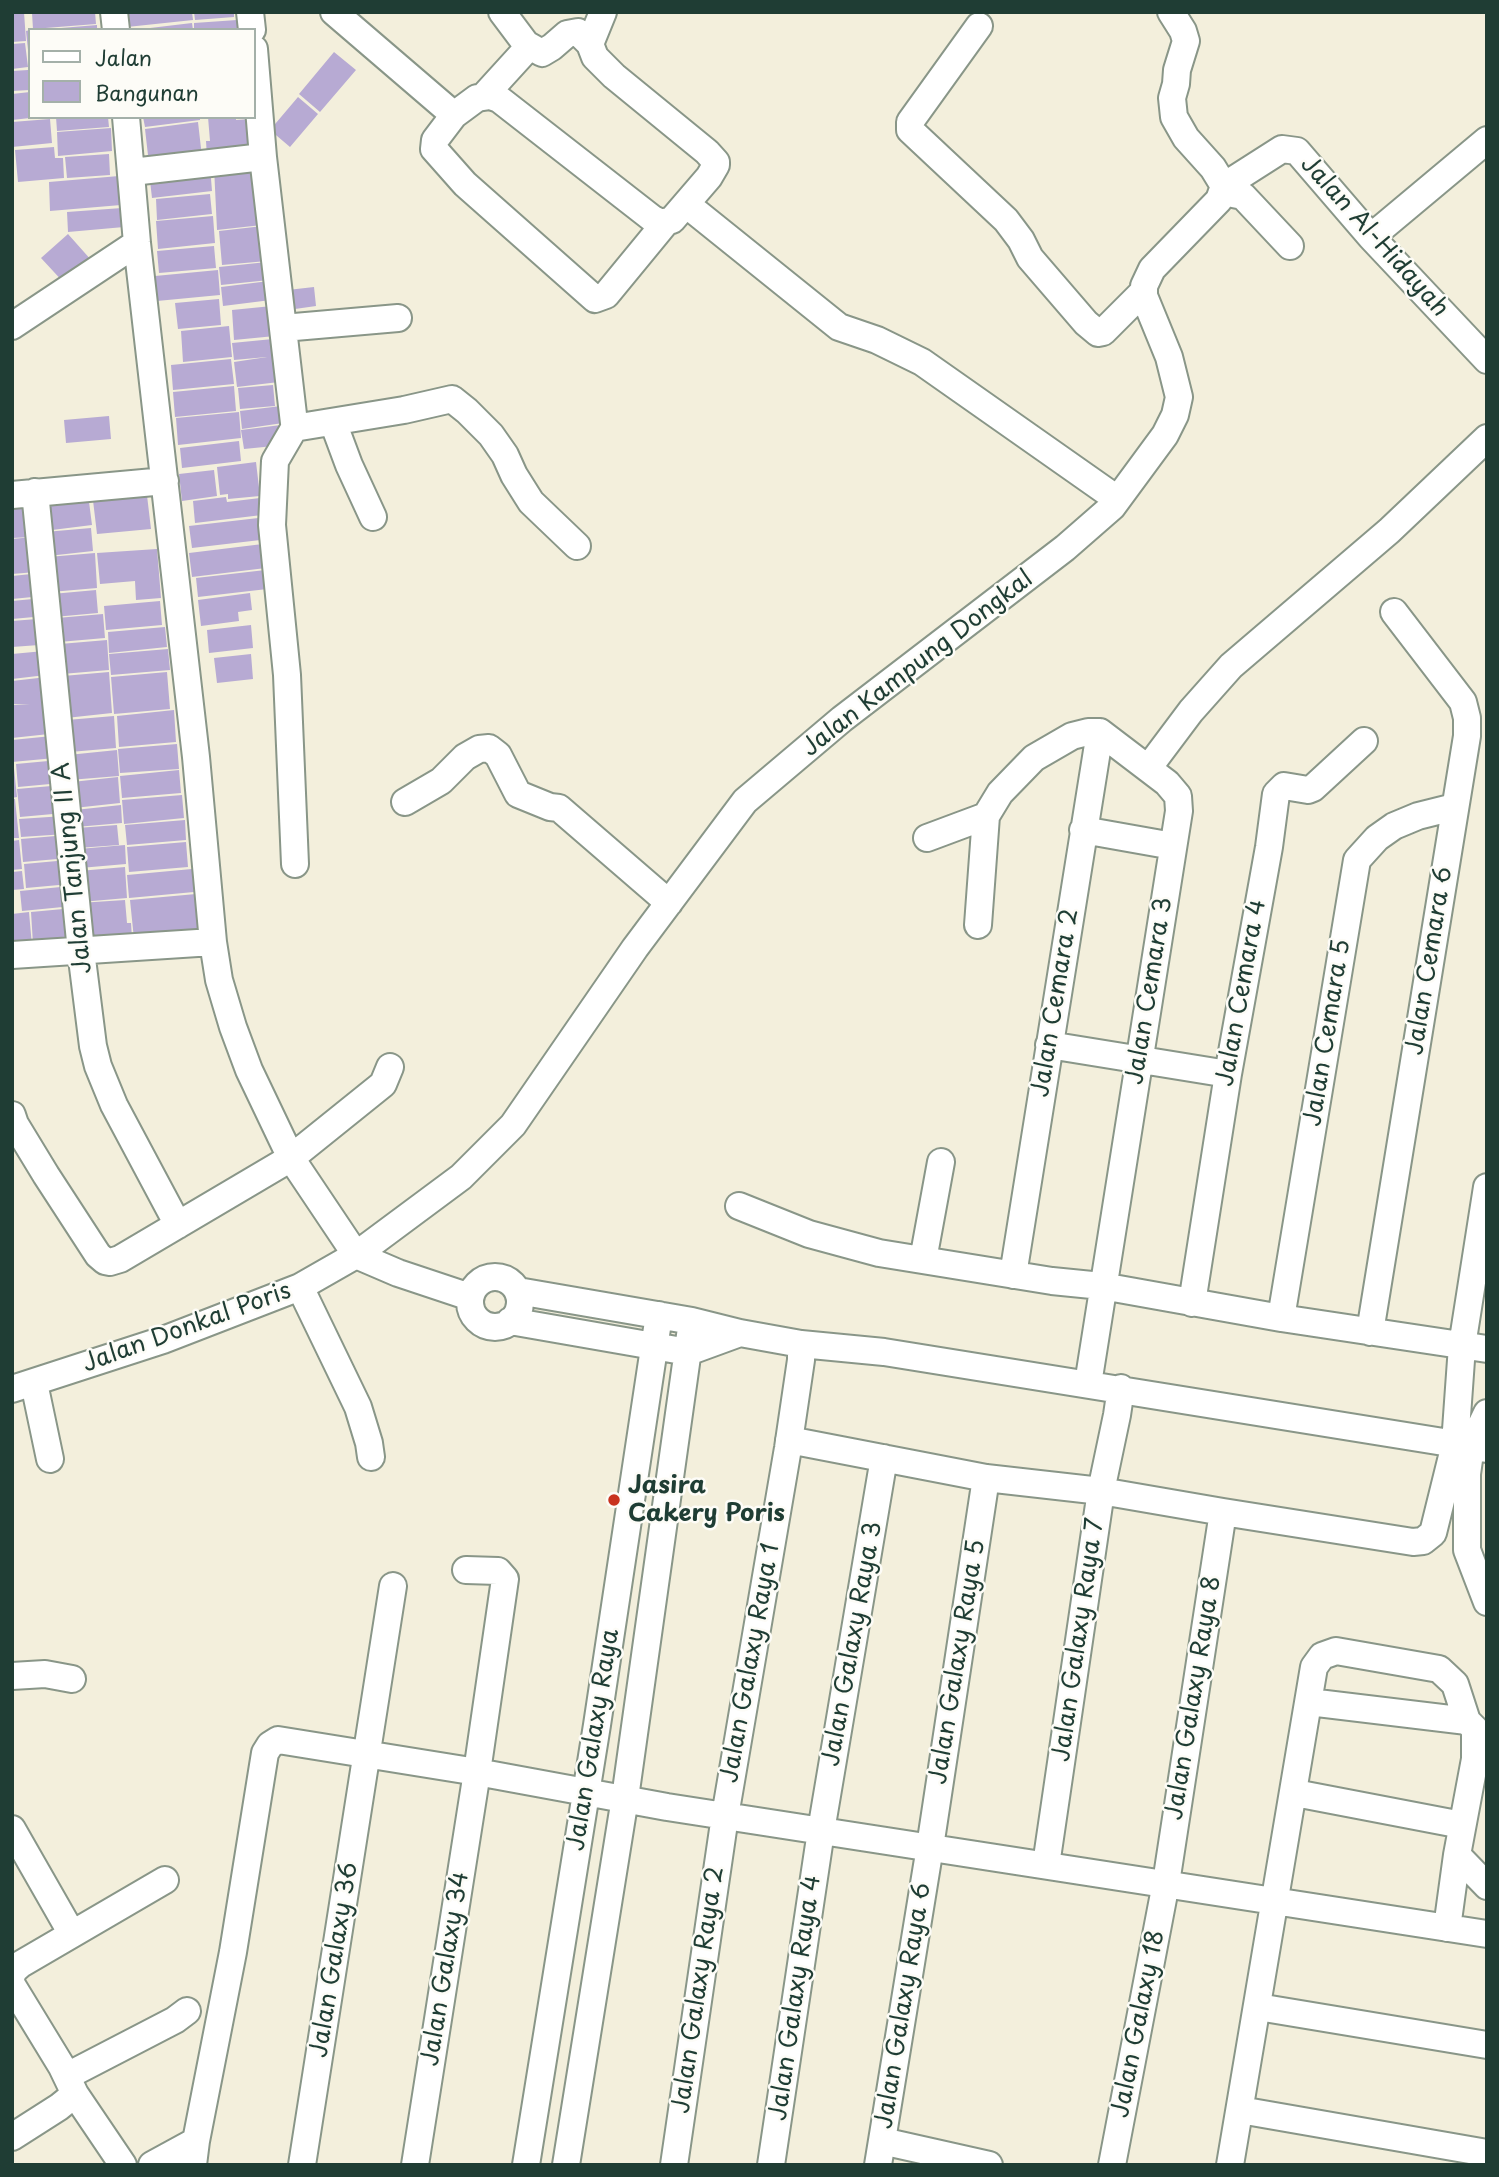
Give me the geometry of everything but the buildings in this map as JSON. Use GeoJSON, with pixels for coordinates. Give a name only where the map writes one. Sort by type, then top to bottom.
{"type":"FeatureCollection","features":[{"type":"Feature","properties":{"kind":"street"},"geometry":{"type":"LineString","coordinates":[[334,12],[454,115]]}},
{"type":"Feature","properties":{"kind":"street"},"geometry":{"type":"LineString","coordinates":[[502,12],[526,44],[542,52],[567,34],[578,32],[590,44],[595,57],[614,76],[714,158],[716,165],[672,220],[661,223],[499,99],[484,96],[454,115],[433,144],[445,162],[465,184],[595,299],[606,295],[666,222]]}},
{"type":"Feature","properties":{"kind":"street"},"geometry":{"type":"LineString","coordinates":[[590,44],[603,12]]}},
{"type":"Feature","properties":{"kind":"street"},"geometry":{"type":"LineString","coordinates":[[1171,12],[1186,41],[1172,98],[1174,117],[1185,138],[1213,168],[1223,189],[1243,196],[1290,246]]}},
{"type":"Feature","properties":{"kind":"street"},"geometry":{"type":"LineString","coordinates":[[979,26],[910,122],[910,130],[1006,220],[1030,258],[1086,323],[1098,333],[1103,332],[1143,292],[1152,269],[1219,200],[1223,189]]}},
{"type":"Feature","properties":{"kind":"street"},"geometry":{"type":"LineString","coordinates":[[484,96],[521,58],[526,44]]}},
{"type":"Feature","properties":{"kind":"street"},"geometry":{"type":"LineString","coordinates":[[256,73],[263,157],[293,420],[296,425],[300,427],[333,422],[452,399],[491,435],[531,502],[577,546]]}},
{"type":"Feature","properties":{"kind":"street"},"geometry":{"type":"LineString","coordinates":[[126,119],[137,243],[219,980],[249,1070],[291,1158],[356,1255],[398,1273],[470,1297]]}},
{"type":"Feature","properties":{"kind":"street"},"geometry":{"type":"LineString","coordinates":[[1371,237],[1487,140]]}},
{"type":"Feature","properties":{"kind":"street","name":"Jalan Al-Hidayah"},"geometry":{"type":"LineString","coordinates":[[1223,189],[1282,149],[1297,151],[1371,237],[1484,354]]}},
{"type":"Feature","properties":{"kind":"street"},"geometry":{"type":"LineString","coordinates":[[132,172],[263,157]]}},
{"type":"Feature","properties":{"kind":"street"},"geometry":{"type":"LineString","coordinates":[[686,204],[839,327],[877,340],[922,362],[1117,499]]}},
{"type":"Feature","properties":{"kind":"street"},"geometry":{"type":"LineString","coordinates":[[12,326],[137,243]]}},
{"type":"Feature","properties":{"kind":"street","name":"Jalan Kampung Dongkal"},"geometry":{"type":"LineString","coordinates":[[356,1255],[461,1177],[513,1125],[635,948],[745,801],[842,719],[1065,548],[1112,507],[1165,435],[1175,415],[1179,397],[1169,357],[1143,292]]}},
{"type":"Feature","properties":{"kind":"street"},"geometry":{"type":"LineString","coordinates":[[283,328],[398,318]]}},
{"type":"Feature","properties":{"kind":"street"},"geometry":{"type":"LineString","coordinates":[[333,422],[373,517]]}},
{"type":"Feature","properties":{"kind":"street"},"geometry":{"type":"LineString","coordinates":[[295,864],[287,675],[272,525],[275,461],[296,425]]}},
{"type":"Feature","properties":{"kind":"street"},"geometry":{"type":"LineString","coordinates":[[1149,768],[1191,710],[1231,666],[1389,531],[1487,438]]}},
{"type":"Feature","properties":{"kind":"street"},"geometry":{"type":"LineString","coordinates":[[24,493],[164,481]]}},
{"type":"Feature","properties":{"kind":"street","name":"Jalan Tanjung II A"},"geometry":{"type":"LineString","coordinates":[[24,493],[89,1025],[98,1066],[114,1105],[178,1225]]}},
{"type":"Feature","properties":{"kind":"street"},"geometry":{"type":"LineString","coordinates":[[1394,612],[1463,702],[1467,718],[1487,738]]}},
{"type":"Feature","properties":{"kind":"street","name":"Jalan Cemara 6"},"geometry":{"type":"LineString","coordinates":[[1370,1332],[1454,807],[1463,766],[1467,718]]}},
{"type":"Feature","properties":{"kind":"street"},"geometry":{"type":"LineString","coordinates":[[978,925],[986,816],[1000,793],[1034,758],[1072,736],[1100,732]]}},
{"type":"Feature","properties":{"kind":"street","name":"Jalan Cemara 3"},"geometry":{"type":"LineString","coordinates":[[1088,1384],[1179,811],[1178,796],[1167,783],[1100,732]]}},
{"type":"Feature","properties":{"kind":"street","name":"Jalan Cemara 2"},"geometry":{"type":"LineString","coordinates":[[1013,1275],[1100,732]]}},
{"type":"Feature","properties":{"kind":"street","name":"Jalan Cemara 4"},"geometry":{"type":"LineString","coordinates":[[1192,1303],[1276,794],[1284,786],[1308,790],[1313,788],[1364,741]]}},
{"type":"Feature","properties":{"kind":"street"},"geometry":{"type":"LineString","coordinates":[[405,802],[441,781],[465,757],[479,749],[489,748],[498,755],[518,794],[559,808],[669,903]]}},
{"type":"Feature","properties":{"kind":"street","name":"Jalan Cemara 5"},"geometry":{"type":"LineString","coordinates":[[1282,1318],[1357,860],[1377,838],[1394,826],[1418,816],[1454,807]]}},
{"type":"Feature","properties":{"kind":"street"},"geometry":{"type":"LineString","coordinates":[[927,838],[986,816]]}},
{"type":"Feature","properties":{"kind":"street"},"geometry":{"type":"LineString","coordinates":[[1083,830],[1173,846]]}},
{"type":"Feature","properties":{"kind":"street"},"geometry":{"type":"LineString","coordinates":[[12,955],[213,942]]}},
{"type":"Feature","properties":{"kind":"street"},"geometry":{"type":"LineString","coordinates":[[1049,1045],[1228,1074]]}},
{"type":"Feature","properties":{"kind":"street"},"geometry":{"type":"LineString","coordinates":[[12,1115],[46,1175],[98,1255],[105,1261],[120,1259],[291,1158],[383,1084],[390,1067]]}},
{"type":"Feature","properties":{"kind":"street"},"geometry":{"type":"LineString","coordinates":[[923,1260],[941,1162]]}},
{"type":"Feature","properties":{"kind":"street"},"geometry":{"type":"LineString","coordinates":[[1487,1187],[1475,1348],[1474,1447],[1467,1474],[1467,1550],[1487,1602]]}},
{"type":"Feature","properties":{"kind":"street"},"geometry":{"type":"LineString","coordinates":[[739,1206],[809,1234],[879,1253],[1013,1275],[1102,1286],[1475,1348]]}},
{"type":"Feature","properties":{"kind":"street","name":"Jalan Donkal Poris"},"geometry":{"type":"LineString","coordinates":[[23,1386],[163,1340],[300,1287],[356,1255]]}},
{"type":"Feature","properties":{"kind":"street"},"geometry":{"type":"LineString","coordinates":[[499,1277],[510,1282],[518,1291],[519,1306],[510,1321],[490,1326],[478,1321],[470,1310],[470,1297],[475,1285],[486,1278],[499,1277]]}},
{"type":"Feature","properties":{"kind":"street"},"geometry":{"type":"LineString","coordinates":[[300,1287],[358,1407],[371,1457]]}},
{"type":"Feature","properties":{"kind":"street"},"geometry":{"type":"LineString","coordinates":[[518,1291],[692,1321],[801,1344],[884,1352],[1121,1388],[1474,1447]]}},
{"type":"Feature","properties":{"kind":"street","name":"Jalan Galaxy Raya"},"geometry":{"type":"LineString","coordinates":[[526,2165],[659,1315]]}},
{"type":"Feature","properties":{"kind":"street"},"geometry":{"type":"LineString","coordinates":[[510,1321],[688,1352],[740,1333]]}},
{"type":"Feature","properties":{"kind":"street","name":"Jalan Galaxy Raya"},"geometry":{"type":"LineString","coordinates":[[566,2165],[625,1798],[692,1321]]}},
{"type":"Feature","properties":{"kind":"street","name":"Jalan Galaxy Raya 1"},"geometry":{"type":"LineString","coordinates":[[725,1816],[789,1440],[801,1344]]}},
{"type":"Feature","properties":{"kind":"street"},"geometry":{"type":"LineString","coordinates":[[23,1386],[50,1459]]}},
{"type":"Feature","properties":{"kind":"street","name":"Jalan Galaxy Raya 7"},"geometry":{"type":"LineString","coordinates":[[1046,1865],[1101,1491],[1121,1388]]}},
{"type":"Feature","properties":{"kind":"street"},"geometry":{"type":"LineString","coordinates":[[789,1440],[986,1478],[1101,1491],[1413,1542],[1423,1541],[1433,1534],[1487,1413]]}},
{"type":"Feature","properties":{"kind":"street","name":"Jalan Galaxy Raya 3"},"geometry":{"type":"LineString","coordinates":[[821,1830],[884,1458]]}},
{"type":"Feature","properties":{"kind":"street","name":"Jalan Galaxy Raya 5"},"geometry":{"type":"LineString","coordinates":[[930,1847],[986,1478]]}},
{"type":"Feature","properties":{"kind":"street","name":"Jalan Galaxy Raya 8"},"geometry":{"type":"LineString","coordinates":[[1166,1883],[1223,1513]]}},
{"type":"Feature","properties":{"kind":"street","name":"Jalan Galaxy 34"},"geometry":{"type":"LineString","coordinates":[[415,2165],[505,1579],[498,1571],[467,1570]]}},
{"type":"Feature","properties":{"kind":"street","name":"Jalan Galaxy 36"},"geometry":{"type":"LineString","coordinates":[[302,2165],[393,1586]]}},
{"type":"Feature","properties":{"kind":"street"},"geometry":{"type":"LineString","coordinates":[[1230,2165],[1274,1900],[1295,1793],[1314,1667],[1322,1656],[1336,1651],[1439,1669],[1455,1684],[1467,1721],[1475,1729],[1476,1741],[1447,1928]]}},
{"type":"Feature","properties":{"kind":"street"},"geometry":{"type":"LineString","coordinates":[[12,1676],[45,1674],[72,1679]]}},
{"type":"Feature","properties":{"kind":"street"},"geometry":{"type":"LineString","coordinates":[[1309,1702],[1467,1721]]}},
{"type":"Feature","properties":{"kind":"street"},"geometry":{"type":"LineString","coordinates":[[152,2165],[195,2153],[233,1952],[265,1753],[270,1745],[278,1740],[725,1816],[1487,1934]]}},
{"type":"Feature","properties":{"kind":"street"},"geometry":{"type":"LineString","coordinates":[[1295,1793],[1462,1825]]}},
{"type":"Feature","properties":{"kind":"street","name":"Jalan Galaxy Raya 2"},"geometry":{"type":"LineString","coordinates":[[674,2165],[725,1816]]}},
{"type":"Feature","properties":{"kind":"street"},"geometry":{"type":"LineString","coordinates":[[12,1829],[72,1934]]}},
{"type":"Feature","properties":{"kind":"street","name":"Jalan Galaxy Raya 4"},"geometry":{"type":"LineString","coordinates":[[771,2165],[821,1830]]}},
{"type":"Feature","properties":{"kind":"street","name":"Jalan Galaxy Raya 6"},"geometry":{"type":"LineString","coordinates":[[880,2153],[930,1847]]}},
{"type":"Feature","properties":{"kind":"street"},"geometry":{"type":"LineString","coordinates":[[1457,1855],[1487,1886]]}},
{"type":"Feature","properties":{"kind":"street"},"geometry":{"type":"LineString","coordinates":[[12,1975],[21,1964],[165,1880]]}},
{"type":"Feature","properties":{"kind":"street","name":"Jalan Galaxy 18"},"geometry":{"type":"LineString","coordinates":[[1112,2165],[1166,1883]]}},
{"type":"Feature","properties":{"kind":"street"},"geometry":{"type":"LineString","coordinates":[[12,1985],[71,2085],[124,2165]]}},
{"type":"Feature","properties":{"kind":"street"},"geometry":{"type":"LineString","coordinates":[[1258,2007],[1487,2045]]}},
{"type":"Feature","properties":{"kind":"street"},"geometry":{"type":"LineString","coordinates":[[12,2137],[59,2107],[71,2085],[187,2011]]}},
{"type":"Feature","properties":{"kind":"street"},"geometry":{"type":"LineString","coordinates":[[1240,2110],[1487,2153]]}},
{"type":"Feature","properties":{"kind":"street"},"geometry":{"type":"LineString","coordinates":[[880,2153],[989,2165]]}},
{"type":"Feature","properties":{"kind":"place","name":"Jasira Cakery Poris"},"geometry":{"type":"Point","coordinates":[614,1500]}}]}
